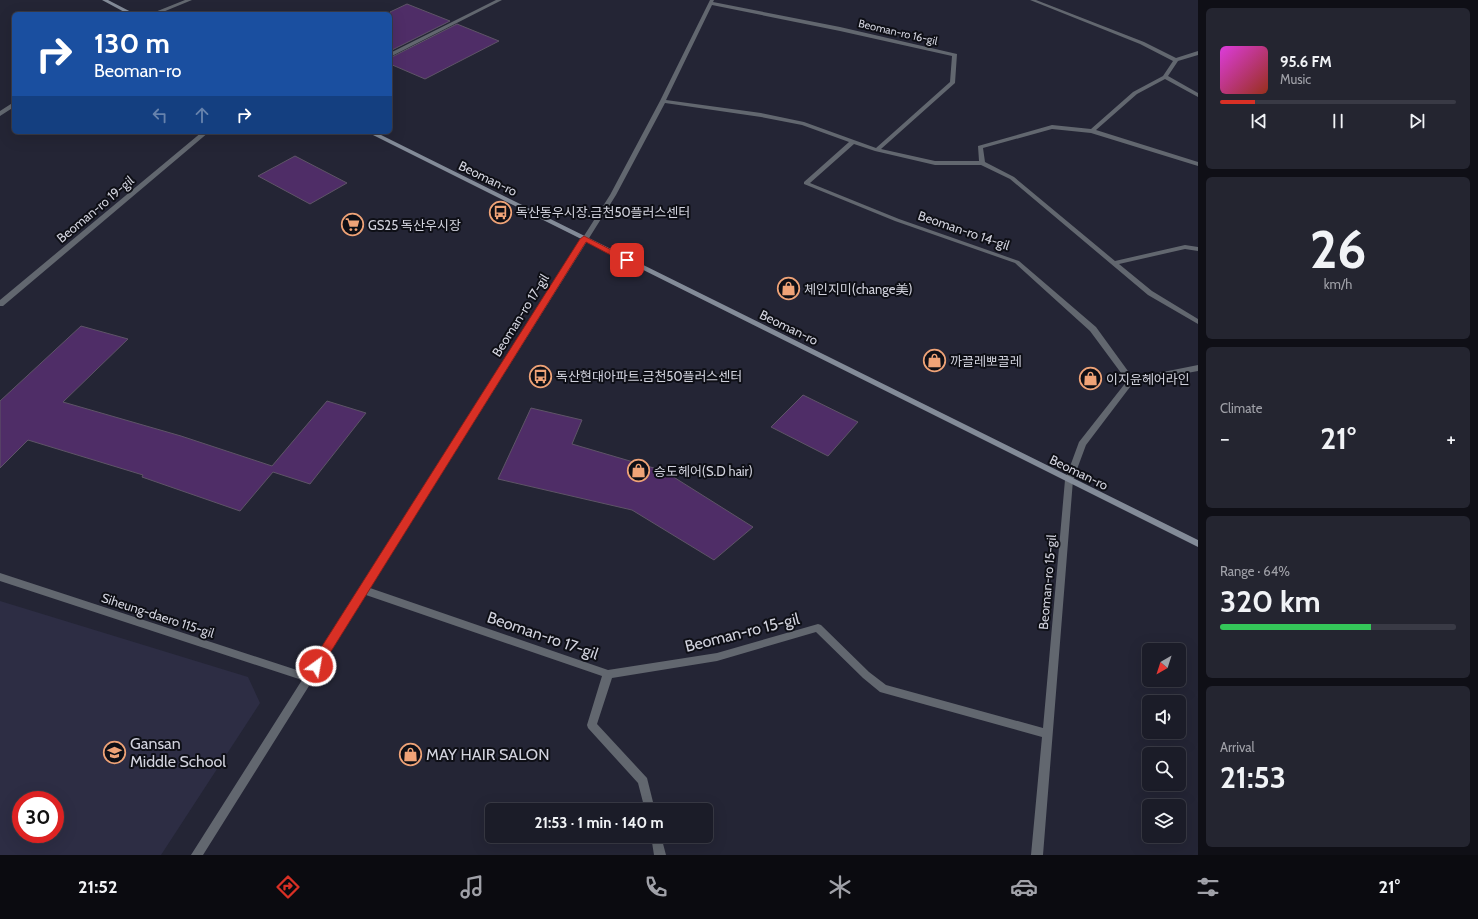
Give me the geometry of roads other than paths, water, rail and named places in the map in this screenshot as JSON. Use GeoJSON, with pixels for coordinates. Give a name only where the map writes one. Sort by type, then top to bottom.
{"type":"FeatureCollection","features":[{"type":"Feature","properties":{"kind":"main road"},"geometry":{"type":"LineString","coordinates":[[104,0],[128,12]]}},
{"type":"Feature","properties":{"kind":"main road","name":"Beoman-ro"},"geometry":{"type":"LineString","coordinates":[[374,134],[1198,544]]}},
{"type":"Feature","properties":{"kind":"street"},"geometry":{"type":"LineString","coordinates":[[158,12],[190,0]]}},
{"type":"Feature","properties":{"kind":"street"},"geometry":{"type":"LineString","coordinates":[[392,54],[500,0]]}},
{"type":"Feature","properties":{"kind":"street"},"geometry":{"type":"LineString","coordinates":[[1032,0],[1142,43],[1176,60]]}},
{"type":"Feature","properties":{"kind":"street","name":"Beoman-ro 16-gil"},"geometry":{"type":"LineString","coordinates":[[584,239],[612,195],[662,101],[711,1],[956,55],[954,82],[877,150]]}},
{"type":"Feature","properties":{"kind":"street"},"geometry":{"type":"LineString","coordinates":[[1092,132],[1135,93],[1165,77],[1176,60],[1198,53]]}},
{"type":"Feature","properties":{"kind":"street"},"geometry":{"type":"LineString","coordinates":[[1165,77],[1198,95]]}},
{"type":"Feature","properties":{"kind":"street"},"geometry":{"type":"LineString","coordinates":[[662,101],[761,115],[804,124],[877,150],[936,162],[982,163],[1012,178],[1150,293],[1198,322]]}},
{"type":"Feature","properties":{"kind":"street"},"geometry":{"type":"LineString","coordinates":[[0,114],[12,105]]}},
{"type":"Feature","properties":{"kind":"street"},"geometry":{"type":"LineString","coordinates":[[982,163],[980,147],[1052,127],[1092,132],[1198,164]]}},
{"type":"Feature","properties":{"kind":"street","name":"Beoman-ro 19-gil"},"geometry":{"type":"LineString","coordinates":[[0,304],[204,134]]}},
{"type":"Feature","properties":{"kind":"street","name":"Beoman-ro 14-gil"},"geometry":{"type":"LineString","coordinates":[[853,142],[806,183],[897,220],[1017,262],[1093,330],[1131,382]]}},
{"type":"Feature","properties":{"kind":"street","name":"Beoman-ro 17-gil"},"geometry":{"type":"LineString","coordinates":[[197,855],[584,239]]}},
{"type":"Feature","properties":{"kind":"street"},"geometry":{"type":"LineString","coordinates":[[1114,263],[1185,248],[1198,249]]}},
{"type":"Feature","properties":{"kind":"street"},"geometry":{"type":"LineString","coordinates":[[1069,480],[1082,444],[1131,382],[1198,368]]}},
{"type":"Feature","properties":{"kind":"street","name":"Beoman-ro 15-gil"},"geometry":{"type":"LineString","coordinates":[[1036,855],[1069,480]]}},
{"type":"Feature","properties":{"kind":"street","name":"Siheung-daero 115-gil"},"geometry":{"type":"LineString","coordinates":[[0,577],[308,678]]}},
{"type":"Feature","properties":{"kind":"street","name":"Beoman-ro 17-gil"},"geometry":{"type":"LineString","coordinates":[[364,590],[608,674],[592,725],[643,781],[648,803]]}},
{"type":"Feature","properties":{"kind":"street","name":"Beoman-ro 15-gil"},"geometry":{"type":"LineString","coordinates":[[608,674],[717,657],[818,628],[866,675],[883,688],[1047,734]]}},
{"type":"Feature","properties":{"kind":"street"},"geometry":{"type":"LineString","coordinates":[[657,843],[660,855]]}},
{"type":"Feature","properties":{"kind":"place","name":"독산동우시장.금천50플러스센터"},"geometry":{"type":"Point","coordinates":[501,212]}},
{"type":"Feature","properties":{"kind":"place","name":"GS25 독산우시장"},"geometry":{"type":"Point","coordinates":[352,225]}},
{"type":"Feature","properties":{"kind":"place","name":"체인지미(change美)"},"geometry":{"type":"Point","coordinates":[789,289]}},
{"type":"Feature","properties":{"kind":"place","name":"까끌레뽀끌레"},"geometry":{"type":"Point","coordinates":[934,361]}},
{"type":"Feature","properties":{"kind":"place","name":"독산현대아파트.금천50플러스센터"},"geometry":{"type":"Point","coordinates":[540,376]}},
{"type":"Feature","properties":{"kind":"place","name":"이지윤헤어라인"},"geometry":{"type":"Point","coordinates":[1091,379]}},
{"type":"Feature","properties":{"kind":"place","name":"승도헤어(S.D hair)"},"geometry":{"type":"Point","coordinates":[638,471]}},
{"type":"Feature","properties":{"kind":"place","name":"Gansan Middle School"},"geometry":{"type":"Point","coordinates":[114,752]}},
{"type":"Feature","properties":{"kind":"place","name":"MAY HAIR SALON"},"geometry":{"type":"Point","coordinates":[410,754]}}]}
